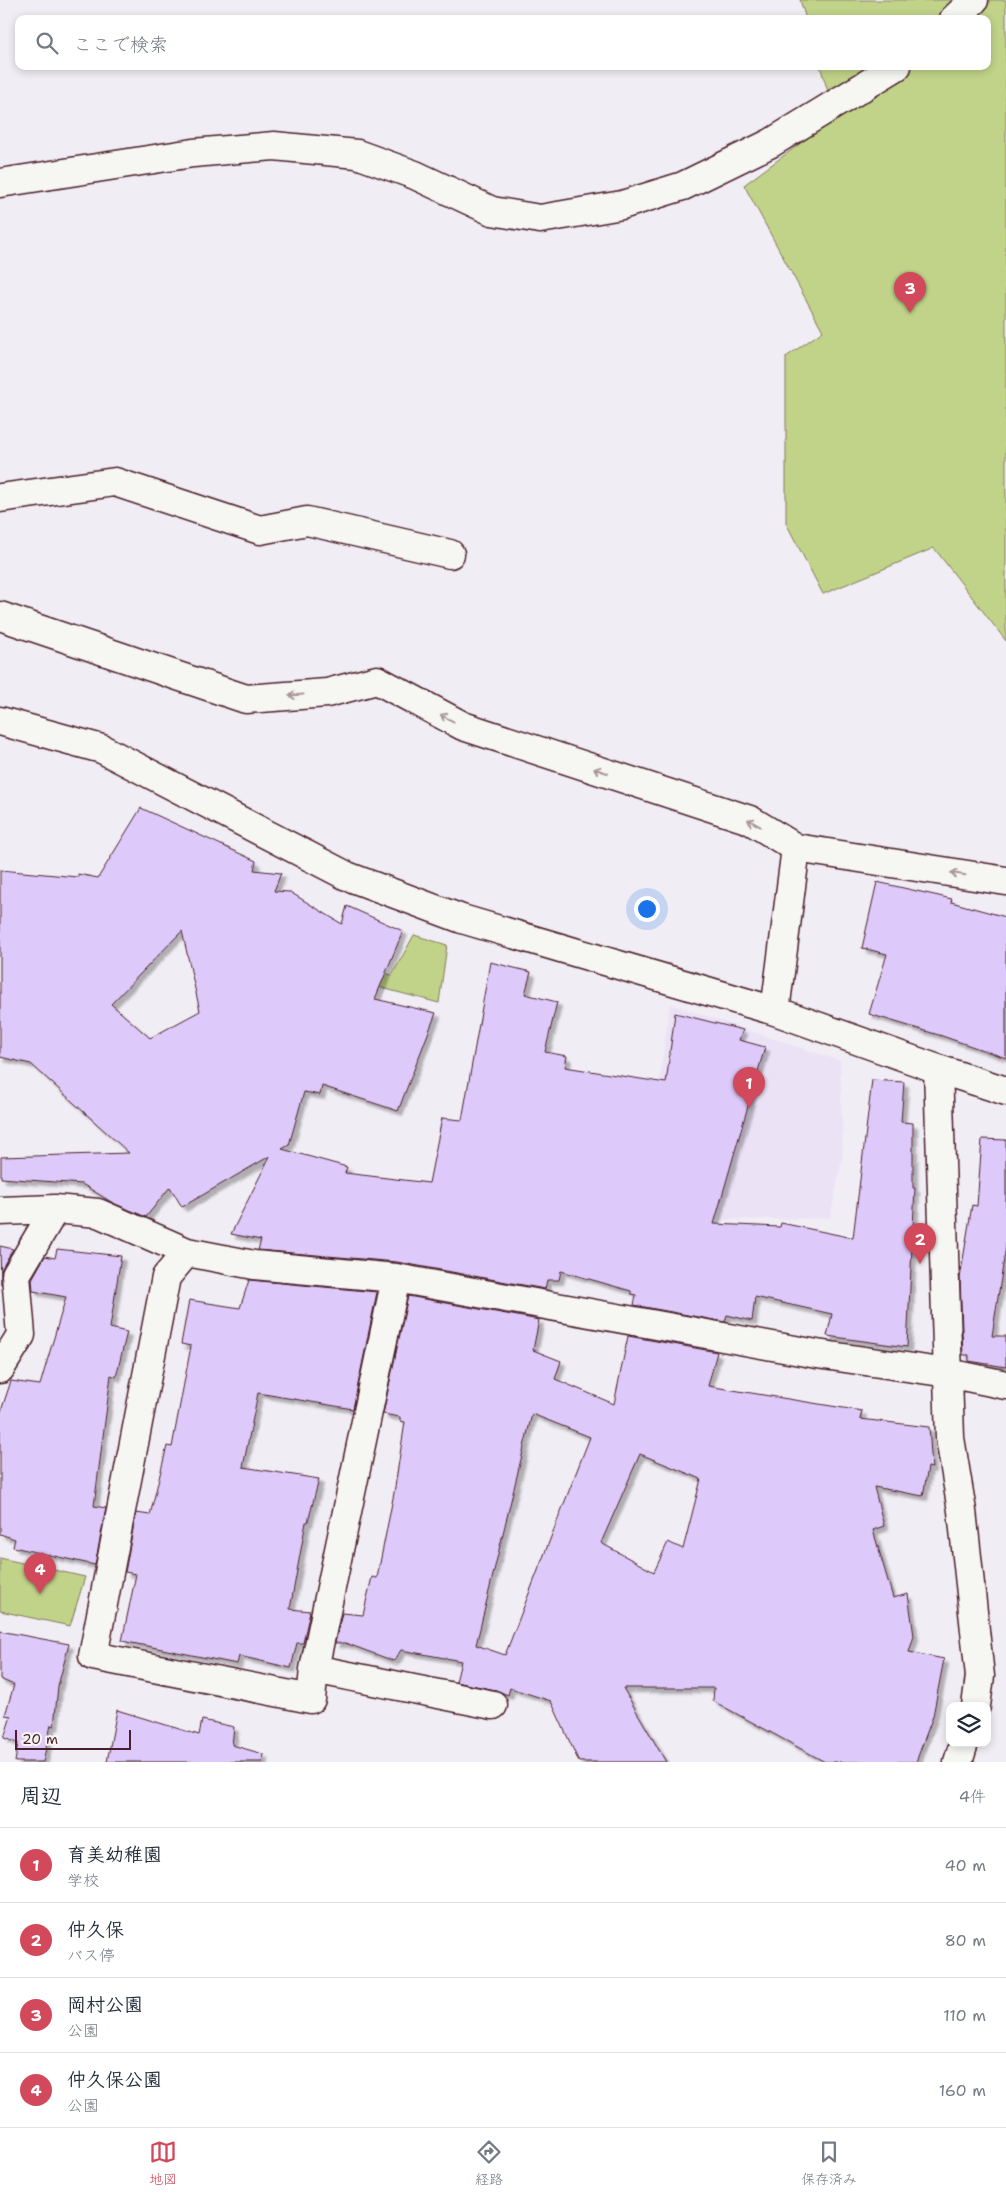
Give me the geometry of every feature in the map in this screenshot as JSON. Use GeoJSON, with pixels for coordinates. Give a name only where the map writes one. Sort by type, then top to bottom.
{"type":"FeatureCollection","features":[{"type":"Feature","properties":{"kind":"street"},"geometry":{"type":"LineString","coordinates":[[958,15],[974,0]]}},
{"type":"Feature","properties":{"kind":"street"},"geometry":{"type":"LineString","coordinates":[[0,183],[193,153],[274,146],[357,154],[415,176],[492,211],[540,219],[622,205],[682,186],[771,143],[890,70]]}},
{"type":"Feature","properties":{"kind":"street"},"geometry":{"type":"LineString","coordinates":[[0,498],[115,482],[260,530],[307,521],[450,554]]}},
{"type":"Feature","properties":{"kind":"street"},"geometry":{"type":"LineString","coordinates":[[0,616],[246,699],[327,693],[377,680],[463,726],[750,820],[796,848],[1006,881]]}},
{"type":"Feature","properties":{"kind":"street"},"geometry":{"type":"LineString","coordinates":[[0,721],[102,749],[346,876],[462,918],[775,1011],[1006,1091]]}},
{"type":"Feature","properties":{"kind":"street"},"geometry":{"type":"LineString","coordinates":[[775,1011],[796,848]]}},
{"type":"Feature","properties":{"kind":"street"},"geometry":{"type":"LineString","coordinates":[[938,1069],[950,1438],[962,1511],[980,1676],[977,1702]]}},
{"type":"Feature","properties":{"kind":"street"},"geometry":{"type":"LineString","coordinates":[[0,1211],[55,1208],[98,1213],[187,1252],[254,1265],[396,1278],[817,1354],[948,1373],[1006,1385]]}},
{"type":"Feature","properties":{"kind":"street"},"geometry":{"type":"LineString","coordinates":[[0,1369],[21,1335],[16,1275],[55,1208]]}},
{"type":"Feature","properties":{"kind":"street"},"geometry":{"type":"LineString","coordinates":[[187,1252],[166,1277],[93,1656],[311,1699],[314,1670],[396,1278]]}},
{"type":"Feature","properties":{"kind":"street"},"geometry":{"type":"LineString","coordinates":[[314,1670],[493,1705]]}},
{"type":"Feature","properties":{"kind":"street"},"geometry":{"type":"LineString","coordinates":[[958,1762],[963,1747]]}},
{"type":"Feature","properties":{"kind":"shaded area"},"geometry":{"type":"Polygon","coordinates":[[[670,1004],[840,1061],[843,1155],[830,1218],[640,1221],[670,1004]]]}},
{"type":"Feature","properties":{"kind":"green space"},"geometry":{"type":"Polygon","coordinates":[[[800,0],[1006,0],[1006,641],[934,548],[823,594],[786,523],[786,357],[823,331],[744,185],[836,117],[821,70],[991,70],[991,15],[805,15],[800,0]]]}},
{"type":"Feature","properties":{"kind":"green space"},"geometry":{"type":"Polygon","coordinates":[[[414,935],[447,945],[439,1003],[355,981],[360,967],[392,975],[414,935]]]}},
{"type":"Feature","properties":{"kind":"green space"},"geometry":{"type":"Polygon","coordinates":[[[0,1558],[85,1577],[70,1626],[0,1611],[0,1558]]]}},
{"type":"Feature","properties":{"kind":"building"},"geometry":{"type":"Polygon","coordinates":[[[141,808],[256,861],[254,870],[281,873],[274,891],[290,892],[342,924],[347,906],[403,931],[375,999],[436,1013],[398,1111],[322,1086],[320,1095],[304,1092],[289,1145],[282,1149],[347,1167],[345,1173],[429,1183],[442,1118],[462,1120],[490,962],[531,972],[525,994],[557,1002],[545,1052],[567,1056],[565,1067],[666,1083],[675,1013],[743,1030],[739,1040],[765,1047],[714,1224],[780,1227],[781,1223],[853,1238],[872,1080],[904,1082],[901,1122],[913,1123],[913,1188],[915,1188],[907,1347],[827,1336],[832,1314],[755,1297],[752,1321],[727,1315],[725,1322],[634,1305],[636,1295],[631,1294],[631,1291],[561,1271],[559,1280],[547,1280],[545,1289],[397,1262],[258,1250],[261,1240],[231,1234],[270,1156],[182,1207],[170,1187],[146,1217],[113,1203],[82,1184],[1,1178],[1,1157],[129,1153],[31,1064],[0,1057],[0,870],[78,877],[78,874],[98,878],[141,808]],[[182,931],[111,1004],[150,1038],[200,1011],[182,931]]]}},
{"type":"Feature","properties":{"kind":"building"},"geometry":{"type":"Polygon","coordinates":[[[877,882],[952,899],[951,902],[1006,917],[1006,1058],[869,1014],[887,954],[862,948],[877,882]]]}},
{"type":"Feature","properties":{"kind":"building"},"geometry":{"type":"Polygon","coordinates":[[[982,1139],[1006,1140],[1006,1246],[992,1336],[1006,1336],[1006,1367],[969,1361],[969,1355],[963,1355],[960,1278],[972,1205],[977,1206],[982,1139]]]}},
{"type":"Feature","properties":{"kind":"building"},"geometry":{"type":"Polygon","coordinates":[[[0,1246],[13,1249],[2,1268],[1,1285],[0,1246]]]}},
{"type":"Feature","properties":{"kind":"building"},"geometry":{"type":"Polygon","coordinates":[[[57,1249],[121,1256],[110,1328],[127,1332],[116,1377],[111,1375],[94,1506],[106,1508],[95,1565],[13,1547],[15,1539],[0,1534],[0,1414],[11,1381],[40,1385],[66,1297],[33,1291],[32,1279],[45,1256],[55,1258],[57,1249]]]}},
{"type":"Feature","properties":{"kind":"building"},"geometry":{"type":"Polygon","coordinates":[[[249,1280],[377,1292],[353,1409],[258,1393],[243,1467],[319,1479],[308,1522],[306,1522],[290,1609],[310,1611],[303,1643],[297,1643],[291,1668],[239,1656],[237,1664],[122,1641],[136,1574],[125,1572],[136,1513],[150,1515],[167,1446],[172,1447],[191,1346],[181,1344],[189,1300],[240,1308],[249,1280]]]}},
{"type":"Feature","properties":{"kind":"building"},"geometry":{"type":"Polygon","coordinates":[[[408,1296],[539,1320],[533,1350],[561,1361],[555,1379],[614,1404],[628,1336],[717,1352],[708,1386],[862,1411],[860,1419],[929,1427],[932,1468],[928,1467],[923,1496],[874,1487],[884,1526],[873,1530],[893,1598],[908,1594],[914,1636],[909,1652],[944,1659],[933,1716],[916,1762],[825,1762],[713,1701],[714,1688],[623,1688],[666,1762],[579,1762],[551,1701],[510,1688],[508,1695],[496,1690],[456,1682],[461,1661],[401,1650],[394,1661],[345,1643],[335,1643],[342,1613],[363,1615],[372,1577],[377,1578],[394,1493],[405,1422],[400,1421],[400,1417],[383,1414],[408,1296]],[[532,1414],[476,1645],[505,1655],[590,1437],[532,1414]],[[640,1454],[601,1543],[654,1572],[668,1542],[683,1549],[701,1479],[640,1454]]]}},
{"type":"Feature","properties":{"kind":"building"},"geometry":{"type":"Polygon","coordinates":[[[0,1631],[69,1644],[58,1686],[54,1726],[51,1725],[43,1762],[15,1762],[18,1743],[4,1738],[11,1716],[5,1715],[14,1685],[0,1679],[0,1631]]]}},
{"type":"Feature","properties":{"kind":"building"},"geometry":{"type":"Polygon","coordinates":[[[117,1710],[199,1735],[202,1720],[234,1727],[232,1745],[263,1754],[262,1762],[107,1762],[117,1710]]]}},
{"type":"Feature","properties":{"kind":"place","name":"岡村公園"},"geometry":{"type":"Point","coordinates":[910,313]}},
{"type":"Feature","properties":{"kind":"place","name":"育美幼稚園"},"geometry":{"type":"Point","coordinates":[749,1108]}},
{"type":"Feature","properties":{"kind":"place","name":"仲久保"},"geometry":{"type":"Point","coordinates":[920,1264]}},
{"type":"Feature","properties":{"kind":"place","name":"仲久保公園"},"geometry":{"type":"Point","coordinates":[40,1594]}}]}
